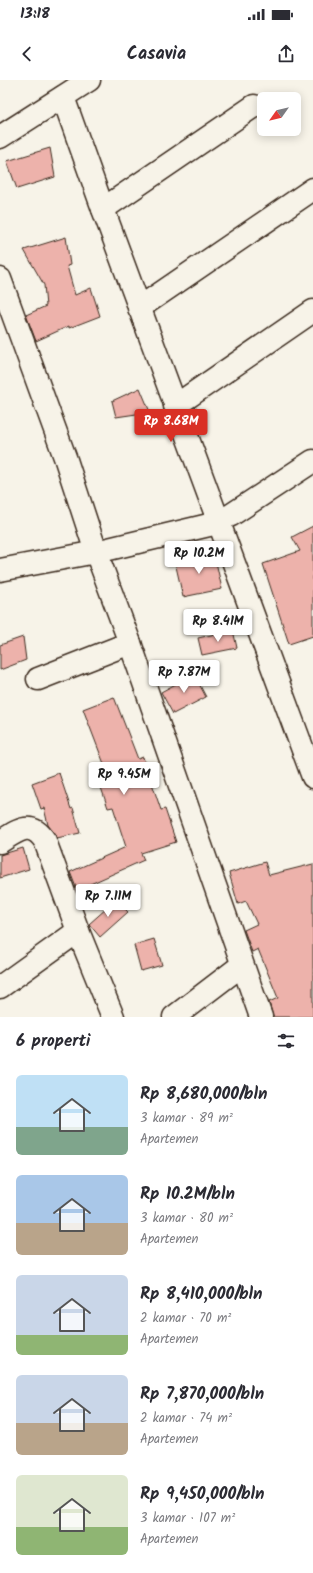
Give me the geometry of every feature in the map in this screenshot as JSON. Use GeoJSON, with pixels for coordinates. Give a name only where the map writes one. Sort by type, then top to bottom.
{"type":"FeatureCollection","features":[{"type":"Feature","properties":{"kind":"street"},"geometry":{"type":"LineString","coordinates":[[0,137],[89,80]]}},
{"type":"Feature","properties":{"kind":"street"},"geometry":{"type":"LineString","coordinates":[[63,97],[139,308],[313,777]]}},
{"type":"Feature","properties":{"kind":"street"},"geometry":{"type":"LineString","coordinates":[[103,210],[254,106]]}},
{"type":"Feature","properties":{"kind":"street"},"geometry":{"type":"LineString","coordinates":[[139,308],[313,189]]}},
{"type":"Feature","properties":{"kind":"street"},"geometry":{"type":"LineString","coordinates":[[0,279],[66,460],[96,552],[130,643],[261,1017]]}},
{"type":"Feature","properties":{"kind":"street"},"geometry":{"type":"LineString","coordinates":[[176,406],[313,311]]}},
{"type":"Feature","properties":{"kind":"street"},"geometry":{"type":"LineString","coordinates":[[0,570],[96,552],[209,525],[219,521],[313,461]]}},
{"type":"Feature","properties":{"kind":"street"},"geometry":{"type":"LineString","coordinates":[[38,679],[130,643]]}},
{"type":"Feature","properties":{"kind":"street"},"geometry":{"type":"LineString","coordinates":[[0,842],[24,829],[32,829],[40,833],[45,841],[112,1017]]}},
{"type":"Feature","properties":{"kind":"street"},"geometry":{"type":"LineString","coordinates":[[0,987],[78,930]]}},
{"type":"Feature","properties":{"kind":"street"},"geometry":{"type":"LineString","coordinates":[[174,1017],[242,965]]}},
{"type":"Feature","properties":{"kind":"building"},"geometry":{"type":"Polygon","coordinates":[[[50,148],[55,177],[17,189],[7,161],[50,148]]]}},
{"type":"Feature","properties":{"kind":"building"},"geometry":{"type":"Polygon","coordinates":[[[66,237],[70,265],[67,266],[75,295],[91,288],[100,316],[69,328],[69,326],[36,341],[26,315],[46,306],[44,285],[24,250],[66,237]]]}},
{"type":"Feature","properties":{"kind":"building"},"geometry":{"type":"Polygon","coordinates":[[[140,388],[150,412],[116,417],[112,401],[140,388]]]}},
{"type":"Feature","properties":{"kind":"building"},"geometry":{"type":"Polygon","coordinates":[[[313,526],[313,636],[289,644],[263,564],[300,551],[292,537],[313,526]]]}},
{"type":"Feature","properties":{"kind":"building"},"geometry":{"type":"Polygon","coordinates":[[[214,553],[222,589],[183,597],[175,562],[214,553]]]}},
{"type":"Feature","properties":{"kind":"building"},"geometry":{"type":"Polygon","coordinates":[[[233,630],[237,648],[202,655],[198,638],[233,630]]]}},
{"type":"Feature","properties":{"kind":"building"},"geometry":{"type":"Polygon","coordinates":[[[23,637],[26,660],[0,670],[0,645],[23,637]]]}},
{"type":"Feature","properties":{"kind":"building"},"geometry":{"type":"Polygon","coordinates":[[[194,674],[206,697],[173,714],[161,692],[194,674]]]}},
{"type":"Feature","properties":{"kind":"building"},"geometry":{"type":"Polygon","coordinates":[[[114,697],[138,759],[143,757],[161,810],[165,809],[176,842],[141,853],[144,860],[77,890],[70,872],[126,847],[113,807],[108,808],[96,773],[106,769],[83,709],[114,697]]]}},
{"type":"Feature","properties":{"kind":"building"},"geometry":{"type":"Polygon","coordinates":[[[59,773],[71,809],[73,808],[80,833],[57,838],[48,825],[44,808],[41,809],[32,783],[59,773]]]}},
{"type":"Feature","properties":{"kind":"building"},"geometry":{"type":"Polygon","coordinates":[[[23,848],[29,869],[0,878],[0,855],[23,848]]]}},
{"type":"Feature","properties":{"kind":"building"},"geometry":{"type":"Polygon","coordinates":[[[265,862],[269,875],[313,864],[313,1017],[273,1017],[269,1002],[278,998],[258,949],[252,952],[244,930],[257,924],[246,901],[238,904],[229,873],[265,862]]]}},
{"type":"Feature","properties":{"kind":"building"},"geometry":{"type":"Polygon","coordinates":[[[116,900],[128,912],[100,937],[89,924],[116,900]]]}},
{"type":"Feature","properties":{"kind":"building"},"geometry":{"type":"Polygon","coordinates":[[[154,939],[162,965],[141,971],[134,945],[154,939]]]}}]}
